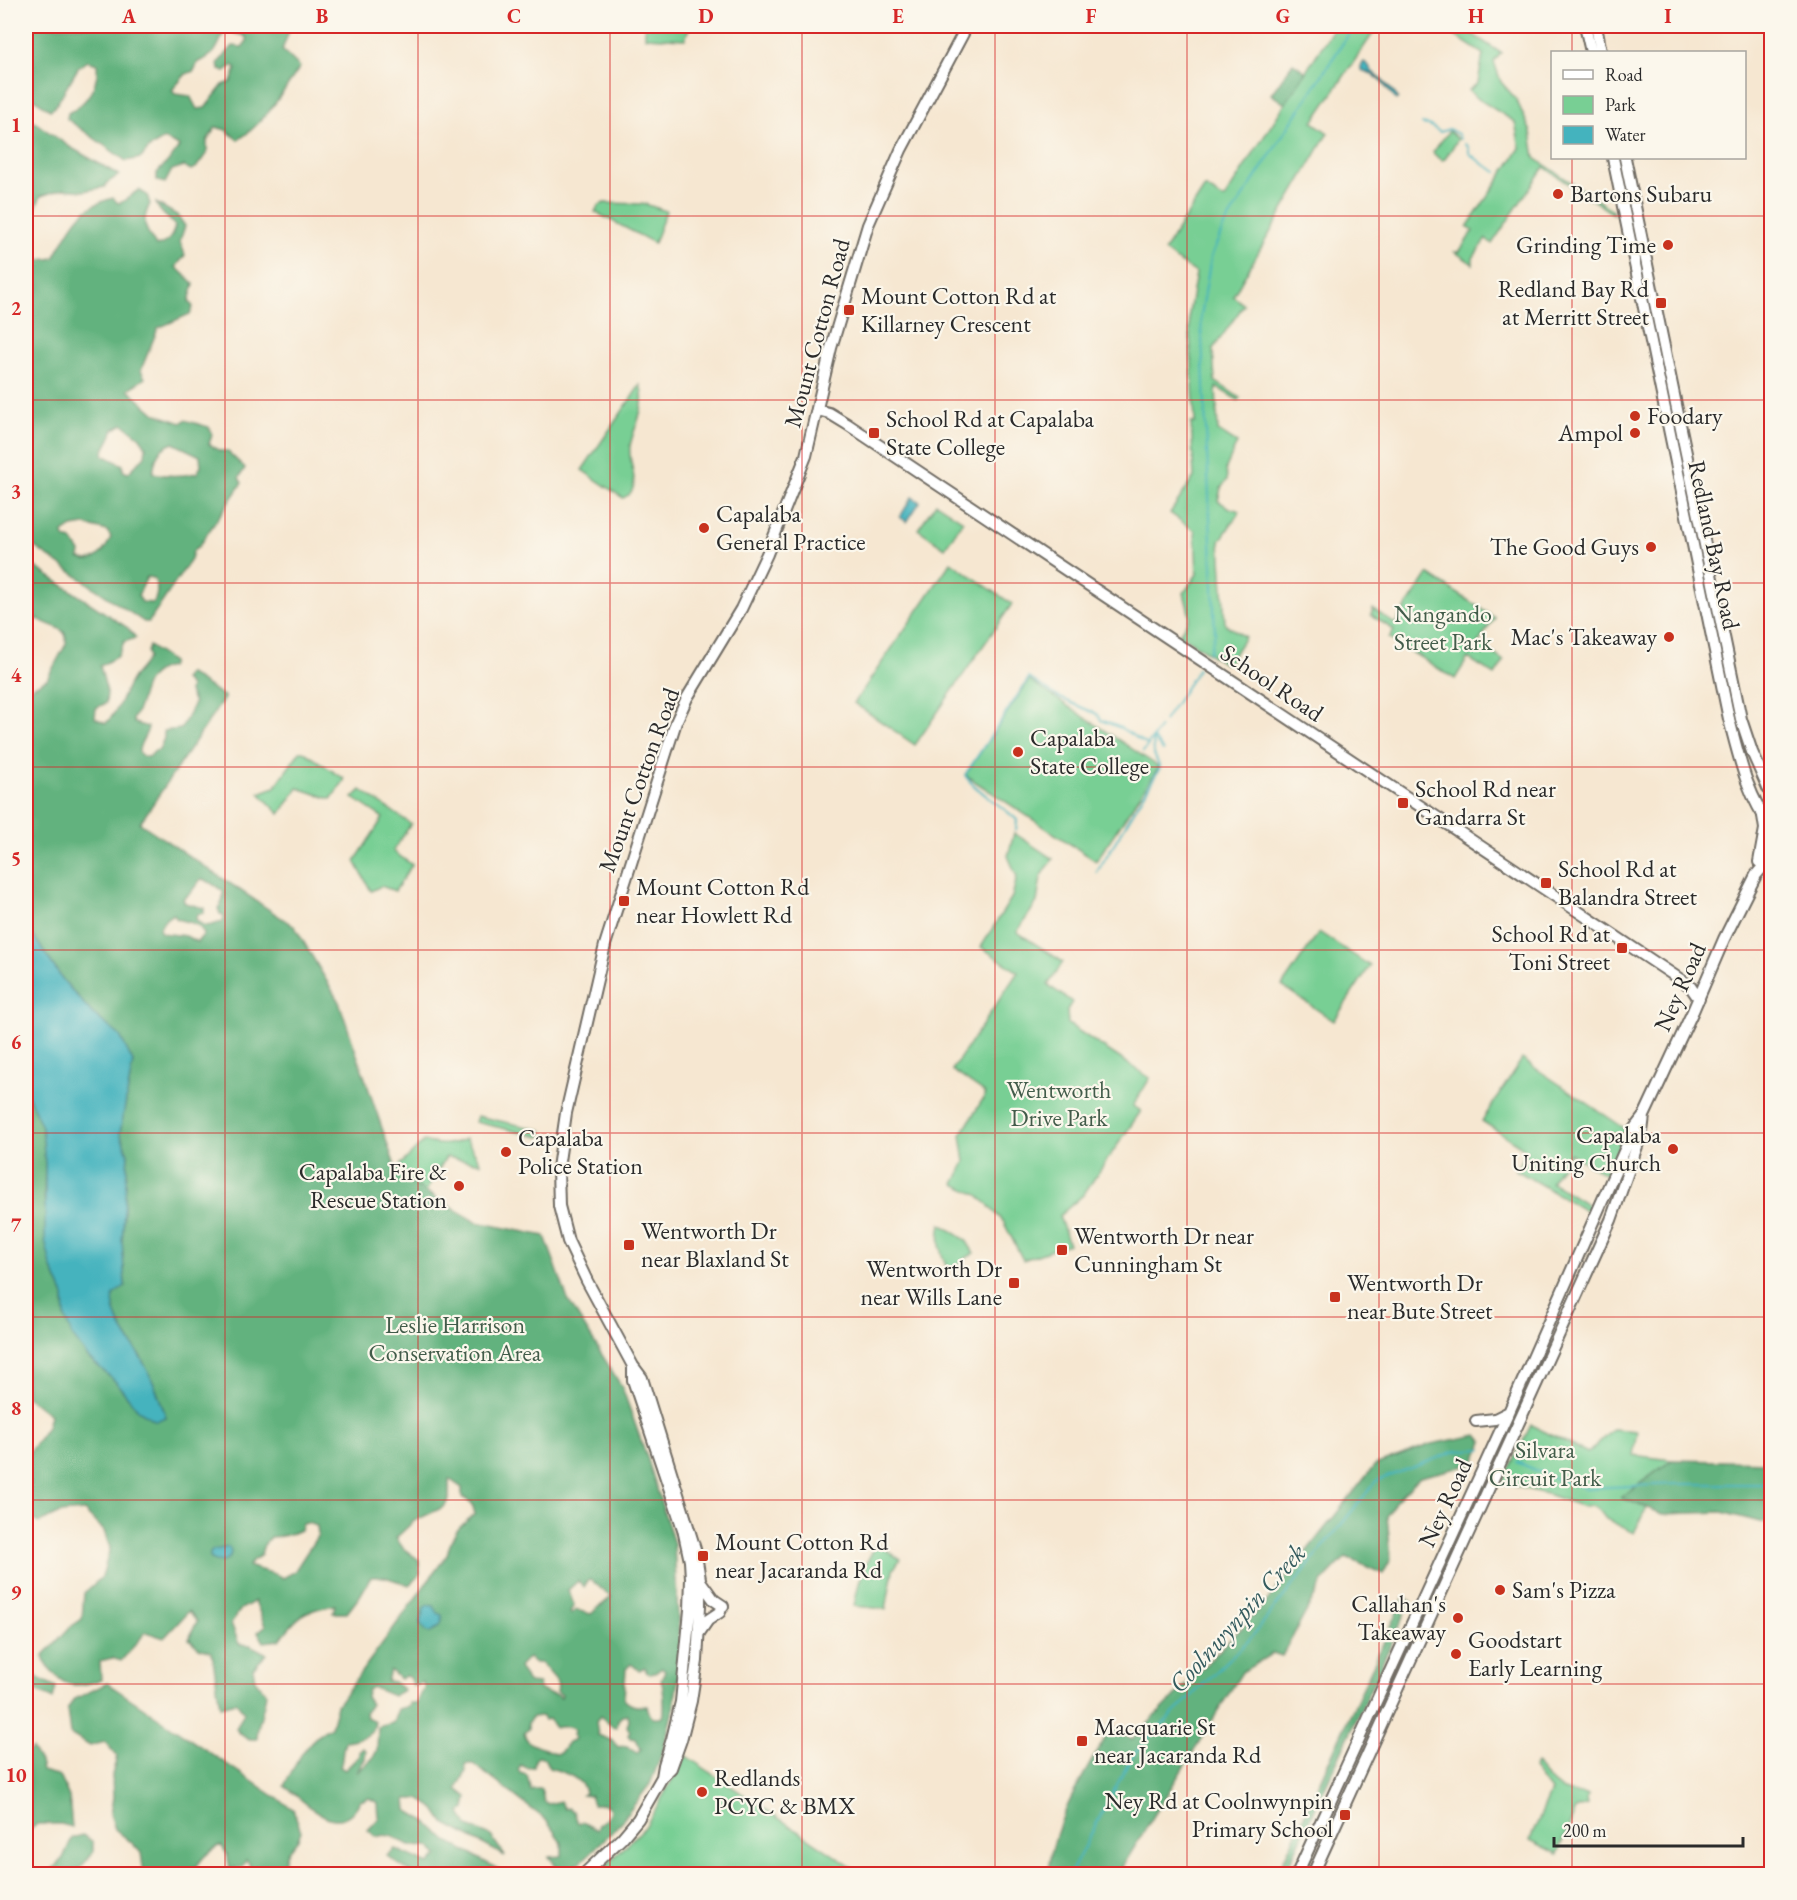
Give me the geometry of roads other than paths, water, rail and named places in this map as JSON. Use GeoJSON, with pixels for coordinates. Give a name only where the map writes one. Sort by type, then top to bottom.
{"type":"FeatureCollection","features":[{"type":"Feature","properties":{"kind":"main road","name":"Mount Cotton Road"},"geometry":{"type":"LineString","coordinates":[[662,1777],[671,1768],[694,1684],[699,1633],[700,1579],[692,1535],[642,1378],[633,1366],[587,1281],[564,1228],[559,1206],[558,1168],[563,1130],[605,945],[676,722],[687,698],[741,609],[763,563],[801,471],[831,348],[868,225],[902,150],[967,26]]}},
{"type":"Feature","properties":{"kind":"main road"},"geometry":{"type":"LineString","coordinates":[[1585,26],[1591,51]]}},
{"type":"Feature","properties":{"kind":"main road"},"geometry":{"type":"LineString","coordinates":[[1596,26],[1601,51]]}},
{"type":"Feature","properties":{"kind":"main road","name":"Redland Bay Road"},"geometry":{"type":"LineString","coordinates":[[1613,159],[1729,719],[1749,789],[1772,828]]}},
{"type":"Feature","properties":{"kind":"main road","name":"Redland Bay Road"},"geometry":{"type":"LineString","coordinates":[[1625,159],[1741,719],[1752,752],[1772,796]]}},
{"type":"Feature","properties":{"kind":"main road","name":"School Road"},"geometry":{"type":"LineString","coordinates":[[817,410],[829,413],[1557,897],[1690,986],[1699,999]]}},
{"type":"Feature","properties":{"kind":"main road"},"geometry":{"type":"LineString","coordinates":[[1705,604],[1717,603]]}},
{"type":"Feature","properties":{"kind":"main road"},"geometry":{"type":"LineString","coordinates":[[1763,816],[1767,861]]}},
{"type":"Feature","properties":{"kind":"main road","name":"Ney Road"},"geometry":{"type":"LineString","coordinates":[[1297,1875],[1509,1412],[1634,1129],[1644,1116],[1699,999],[1724,939],[1756,875],[1767,861],[1772,842]]}},
{"type":"Feature","properties":{"kind":"main road","name":"Ney Road"},"geometry":{"type":"LineString","coordinates":[[1312,1875],[1611,1220],[1642,1132],[1644,1116]]}},
{"type":"Feature","properties":{"kind":"main road","name":"Mount Cotton Road"},"geometry":{"type":"LineString","coordinates":[[584,1875],[638,1819],[662,1777],[681,1702],[690,1610],[691,1578],[683,1529],[633,1380],[633,1366]]}},
{"type":"Feature","properties":{"kind":"main road"},"geometry":{"type":"LineString","coordinates":[[1476,1421],[1495,1419],[1509,1412]]}},
{"type":"Feature","properties":{"kind":"main road"},"geometry":{"type":"LineString","coordinates":[[699,1633],[708,1620],[721,1609],[700,1579]]}},
{"type":"Feature","properties":{"kind":"water"},"geometry":{"type":"Polygon","coordinates":[[[1364,62],[1393,91],[1398,98],[1396,100],[1380,80],[1361,70],[1364,62]]]}},
{"type":"Feature","properties":{"kind":"water"},"geometry":{"type":"Polygon","coordinates":[[[912,497],[920,502],[907,522],[900,517],[912,497]]]}},
{"type":"Feature","properties":{"kind":"water"},"geometry":{"type":"Polygon","coordinates":[[[26,925],[63,980],[92,1013],[120,1036],[133,1062],[120,1133],[128,1154],[122,1241],[125,1286],[113,1295],[119,1322],[156,1388],[166,1417],[156,1421],[138,1410],[115,1381],[88,1357],[72,1336],[65,1317],[64,1296],[51,1266],[45,1240],[45,1164],[42,1127],[26,1091],[26,925]]]}},
{"type":"Feature","properties":{"kind":"water"},"geometry":{"type":"Polygon","coordinates":[[[229,1547],[230,1557],[223,1562],[210,1558],[213,1550],[229,1547]]]}},
{"type":"Feature","properties":{"kind":"water"},"geometry":{"type":"Polygon","coordinates":[[[427,1605],[434,1606],[437,1613],[442,1615],[441,1624],[430,1633],[420,1623],[427,1605]]]}},
{"type":"Feature","properties":{"kind":"waterway"},"geometry":{"type":"LineString","coordinates":[[1209,653],[1215,633],[1201,316],[1211,257],[1224,226],[1354,26]]}},
{"type":"Feature","properties":{"kind":"waterway"},"geometry":{"type":"LineString","coordinates":[[1422,124],[1429,125],[1440,132],[1449,129],[1458,134],[1460,139]]}},
{"type":"Feature","properties":{"kind":"waterway"},"geometry":{"type":"LineString","coordinates":[[1465,144],[1469,148],[1469,153],[1497,172]]}},
{"type":"Feature","properties":{"kind":"waterway"},"geometry":{"type":"LineString","coordinates":[[1164,721],[1198,669]]}},
{"type":"Feature","properties":{"kind":"waterway"},"geometry":{"type":"LineString","coordinates":[[1016,830],[1017,820],[965,775],[1029,678],[1058,697],[1097,714],[1101,720],[1121,728],[1148,745]]}},
{"type":"Feature","properties":{"kind":"waterway"},"geometry":{"type":"LineString","coordinates":[[1143,752],[1160,727]]}},
{"type":"Feature","properties":{"kind":"waterway"},"geometry":{"type":"LineString","coordinates":[[1097,872],[1160,768],[1154,754],[1153,737]]}},
{"type":"Feature","properties":{"kind":"waterway"},"geometry":{"type":"LineString","coordinates":[[1155,740],[1163,751]]}},
{"type":"Feature","properties":{"kind":"waterway","name":"Coolnwynpin Creek"},"geometry":{"type":"LineString","coordinates":[[1070,1874],[1131,1758],[1151,1735],[1249,1640],[1376,1481],[1456,1451],[1482,1449]]}},
{"type":"Feature","properties":{"kind":"waterway","name":"Coolnwynpin Creek"},"geometry":{"type":"LineString","coordinates":[[1517,1462],[1556,1479],[1586,1488],[1678,1484],[1772,1484]]}},
{"type":"Feature","properties":{"kind":"place","name":"Bartons Subaru"},"geometry":{"type":"Point","coordinates":[1558,194]}},
{"type":"Feature","properties":{"kind":"place","name":"Grinding Time"},"geometry":{"type":"Point","coordinates":[1668,245]}},
{"type":"Feature","properties":{"kind":"place","name":"Redland Bay Rd at Merritt Street"},"geometry":{"type":"Point","coordinates":[1661,303]}},
{"type":"Feature","properties":{"kind":"place","name":"Mount Cotton Rd at Killarney Crescent"},"geometry":{"type":"Point","coordinates":[849,310]}},
{"type":"Feature","properties":{"kind":"place","name":"Foodary"},"geometry":{"type":"Point","coordinates":[1635,416]}},
{"type":"Feature","properties":{"kind":"place","name":"School Rd at Capalaba State College"},"geometry":{"type":"Point","coordinates":[874,433]}},
{"type":"Feature","properties":{"kind":"place","name":"Ampol"},"geometry":{"type":"Point","coordinates":[1635,433]}},
{"type":"Feature","properties":{"kind":"place","name":"Capalaba General Practice"},"geometry":{"type":"Point","coordinates":[704,528]}},
{"type":"Feature","properties":{"kind":"place","name":"The Good Guys"},"geometry":{"type":"Point","coordinates":[1651,547]}},
{"type":"Feature","properties":{"kind":"place","name":"Mac's Takeaway"},"geometry":{"type":"Point","coordinates":[1669,637]}},
{"type":"Feature","properties":{"kind":"place","name":"Capalaba State College"},"geometry":{"type":"Point","coordinates":[1018,752]}},
{"type":"Feature","properties":{"kind":"place","name":"School Rd near Gandarra St"},"geometry":{"type":"Point","coordinates":[1403,803]}},
{"type":"Feature","properties":{"kind":"place","name":"School Rd at Balandra Street"},"geometry":{"type":"Point","coordinates":[1546,883]}},
{"type":"Feature","properties":{"kind":"place","name":"Mount Cotton Rd near Howlett Rd"},"geometry":{"type":"Point","coordinates":[624,901]}},
{"type":"Feature","properties":{"kind":"place","name":"School Rd at Toni Street"},"geometry":{"type":"Point","coordinates":[1622,948]}},
{"type":"Feature","properties":{"kind":"place","name":"Capalaba Uniting Church"},"geometry":{"type":"Point","coordinates":[1673,1149]}},
{"type":"Feature","properties":{"kind":"place","name":"Capalaba Police Station"},"geometry":{"type":"Point","coordinates":[506,1152]}},
{"type":"Feature","properties":{"kind":"place","name":"Capalaba Fire & Rescue Station"},"geometry":{"type":"Point","coordinates":[459,1186]}},
{"type":"Feature","properties":{"kind":"place","name":"Wentworth Dr near Blaxland St"},"geometry":{"type":"Point","coordinates":[629,1245]}},
{"type":"Feature","properties":{"kind":"place","name":"Wentworth Dr near Cunningham St"},"geometry":{"type":"Point","coordinates":[1062,1250]}},
{"type":"Feature","properties":{"kind":"place","name":"Wentworth Dr near Wills Lane"},"geometry":{"type":"Point","coordinates":[1014,1283]}},
{"type":"Feature","properties":{"kind":"place","name":"Wentworth Dr near Bute Street"},"geometry":{"type":"Point","coordinates":[1335,1297]}},
{"type":"Feature","properties":{"kind":"place","name":"Mount Cotton Rd near Jacaranda Rd"},"geometry":{"type":"Point","coordinates":[703,1556]}},
{"type":"Feature","properties":{"kind":"place","name":"Sam's Pizza"},"geometry":{"type":"Point","coordinates":[1500,1590]}},
{"type":"Feature","properties":{"kind":"place","name":"Callahan's Takeaway"},"geometry":{"type":"Point","coordinates":[1458,1618]}},
{"type":"Feature","properties":{"kind":"place","name":"Goodstart Early Learning"},"geometry":{"type":"Point","coordinates":[1456,1654]}},
{"type":"Feature","properties":{"kind":"place","name":"Macquarie St near Jacaranda Rd"},"geometry":{"type":"Point","coordinates":[1082,1741]}},
{"type":"Feature","properties":{"kind":"place","name":"Redlands PCYC & BMX"},"geometry":{"type":"Point","coordinates":[702,1792]}},
{"type":"Feature","properties":{"kind":"place","name":"Ney Rd at Coolnwynpin Primary School"},"geometry":{"type":"Point","coordinates":[1345,1815]}},
{"type":"Feature","properties":{"kind":"park label","name":"Nangando Street Park"},"geometry":{"type":"Point","coordinates":[1443,628]}},
{"type":"Feature","properties":{"kind":"park label","name":"Wentworth Drive Park"},"geometry":{"type":"Point","coordinates":[1059,1104]}},
{"type":"Feature","properties":{"kind":"park label","name":"Leslie Harrison Conservation Area"},"geometry":{"type":"Point","coordinates":[455,1339]}},
{"type":"Feature","properties":{"kind":"park label","name":"Silvara Circuit Park"},"geometry":{"type":"Point","coordinates":[1545,1464]}}]}
